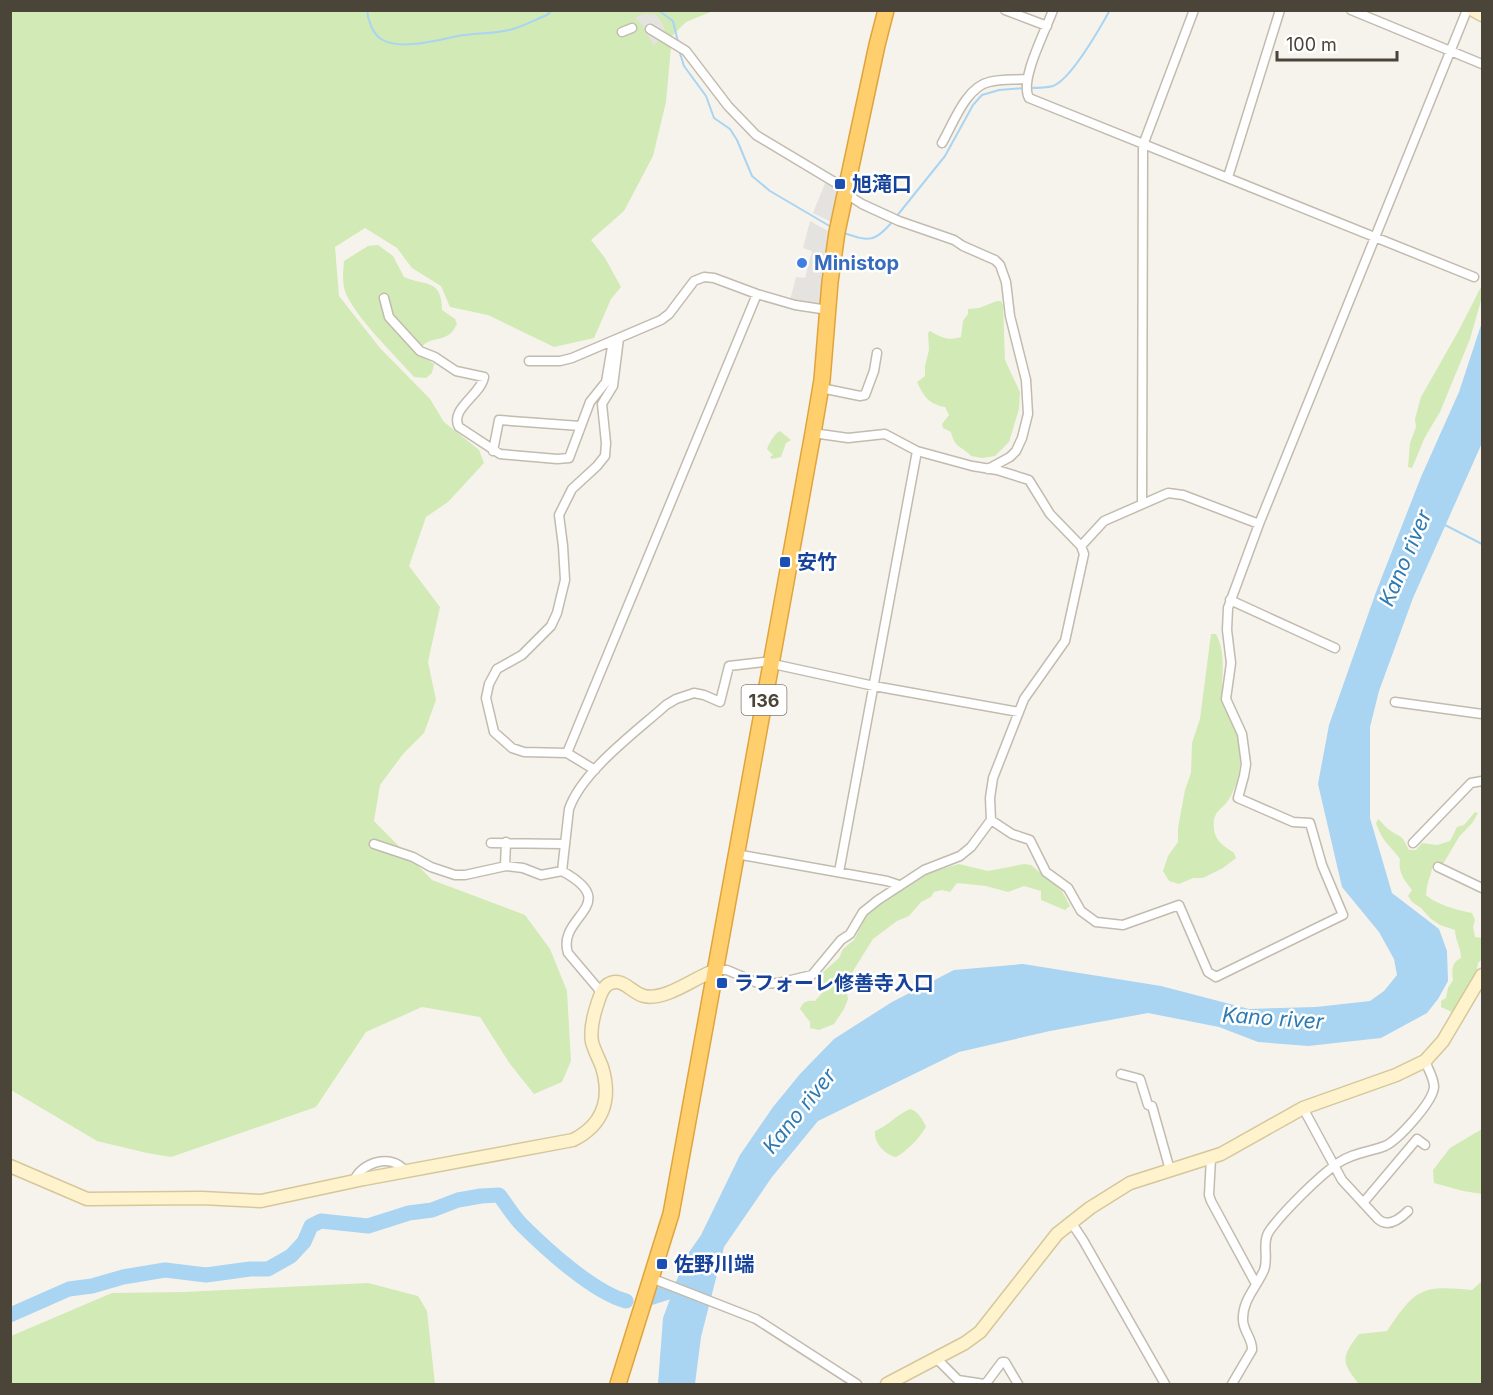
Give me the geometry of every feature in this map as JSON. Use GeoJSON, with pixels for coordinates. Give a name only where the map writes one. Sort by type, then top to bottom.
{"type":"FeatureCollection","features":[{"type":"Feature","properties":{"kind":"highway","name":"136"},"geometry":{"type":"LineString","coordinates":[[618,1384],[655,1279],[671,1214],[821,388],[833,258],[886,10]]}},
{"type":"Feature","properties":{"kind":"street"},"geometry":{"type":"LineString","coordinates":[[1005,10],[1047,26]]}},
{"type":"Feature","properties":{"kind":"street"},"geometry":{"type":"LineString","coordinates":[[1053,10],[1026,80],[1026,94],[1029,98],[1474,277]]}},
{"type":"Feature","properties":{"kind":"street"},"geometry":{"type":"LineString","coordinates":[[1142,504],[1143,145],[1194,10]]}},
{"type":"Feature","properties":{"kind":"street"},"geometry":{"type":"LineString","coordinates":[[1228,177],[1280,10]]}},
{"type":"Feature","properties":{"kind":"street"},"geometry":{"type":"LineString","coordinates":[[1351,10],[1370,14],[1482,64]]}},
{"type":"Feature","properties":{"kind":"street"},"geometry":{"type":"LineString","coordinates":[[991,820],[1012,834],[1030,840],[1046,872],[1068,888],[1081,911],[1096,922],[1123,925],[1179,905],[1208,972],[1216,977],[1343,915],[1322,865],[1310,823],[1293,822],[1238,798],[1246,764],[1242,734],[1226,699],[1231,663],[1227,630],[1230,600],[1467,10]]}},
{"type":"Feature","properties":{"kind":"street"},"geometry":{"type":"LineString","coordinates":[[1473,10],[1482,15]]}},
{"type":"Feature","properties":{"kind":"street"},"geometry":{"type":"LineString","coordinates":[[622,32],[632,28]]}},
{"type":"Feature","properties":{"kind":"street"},"geometry":{"type":"LineString","coordinates":[[650,29],[688,53],[729,106],[756,135],[860,202],[899,221],[954,240],[995,260],[1000,265],[1006,282],[1010,316],[1026,380],[1028,414],[1023,438],[1016,451],[1010,458],[988,469]]}},
{"type":"Feature","properties":{"kind":"street"},"geometry":{"type":"LineString","coordinates":[[942,143],[972,90],[989,82],[1026,80]]}},
{"type":"Feature","properties":{"kind":"street"},"geometry":{"type":"LineString","coordinates":[[529,361],[560,361],[572,358],[666,318],[694,281],[704,277],[714,278],[795,305],[828,310]]}},
{"type":"Feature","properties":{"kind":"street"},"geometry":{"type":"LineString","coordinates":[[567,753],[757,294]]}},
{"type":"Feature","properties":{"kind":"street"},"geometry":{"type":"LineString","coordinates":[[384,298],[389,317],[420,351],[435,357],[456,371],[484,377],[456,419],[459,427],[483,442],[493,452],[504,455],[566,459],[571,454],[591,402],[606,382],[616,340]]}},
{"type":"Feature","properties":{"kind":"street"},"geometry":{"type":"LineString","coordinates":[[595,770],[567,753],[524,752],[512,748],[494,732],[486,698],[496,669],[522,655],[551,626],[557,613],[565,580],[559,515],[572,489],[597,466],[604,456],[606,443],[602,404],[613,386],[616,340]]}},
{"type":"Feature","properties":{"kind":"street"},"geometry":{"type":"LineString","coordinates":[[821,388],[865,395],[874,371],[877,353]]}},
{"type":"Feature","properties":{"kind":"street"},"geometry":{"type":"LineString","coordinates":[[493,452],[499,420],[580,426]]}},
{"type":"Feature","properties":{"kind":"street"},"geometry":{"type":"LineString","coordinates":[[10,1166],[87,1199],[202,1198],[261,1201],[405,1171],[573,1140],[593,1127],[603,1109],[605,1097],[602,1069],[592,1039],[594,1016],[601,992],[607,985],[626,984],[642,996],[658,996],[716,970],[727,970],[760,984],[778,983],[812,975],[841,940],[850,934],[863,912],[899,885],[924,870],[965,852],[991,820],[990,798],[993,778],[1018,712],[1026,696],[1065,641],[1084,554],[1081,546],[1041,502],[1031,482],[997,470],[917,452],[885,434],[848,438],[813,433]]}},
{"type":"Feature","properties":{"kind":"street"},"geometry":{"type":"LineString","coordinates":[[839,872],[917,452]]}},
{"type":"Feature","properties":{"kind":"street"},"geometry":{"type":"LineString","coordinates":[[1081,546],[1104,521],[1168,493],[1183,495],[1259,524]]}},
{"type":"Feature","properties":{"kind":"street"},"geometry":{"type":"LineString","coordinates":[[1230,600],[1335,648]]}},
{"type":"Feature","properties":{"kind":"street"},"geometry":{"type":"LineString","coordinates":[[562,871],[567,822],[572,802],[595,770],[666,705],[676,699],[699,693],[720,702],[729,666],[761,662],[874,686],[1018,712]]}},
{"type":"Feature","properties":{"kind":"street"},"geometry":{"type":"LineString","coordinates":[[1395,702],[1482,714]]}},
{"type":"Feature","properties":{"kind":"street"},"geometry":{"type":"LineString","coordinates":[[1413,843],[1471,783],[1482,781]]}},
{"type":"Feature","properties":{"kind":"street"},"geometry":{"type":"LineString","coordinates":[[505,866],[506,842]]}},
{"type":"Feature","properties":{"kind":"street"},"geometry":{"type":"LineString","coordinates":[[491,843],[564,844]]}},
{"type":"Feature","properties":{"kind":"street"},"geometry":{"type":"LineString","coordinates":[[374,844],[413,857],[431,867],[454,875],[465,875],[505,866],[523,868],[541,876],[562,871],[586,888],[589,896],[586,907],[572,929],[567,942],[568,953],[601,992]]}},
{"type":"Feature","properties":{"kind":"street"},"geometry":{"type":"LineString","coordinates":[[736,854],[899,885]]}},
{"type":"Feature","properties":{"kind":"street"},"geometry":{"type":"LineString","coordinates":[[1438,867],[1482,888]]}},
{"type":"Feature","properties":{"kind":"street"},"geometry":{"type":"LineString","coordinates":[[887,1384],[966,1343],[980,1332],[1057,1234],[1119,1188],[1144,1177],[1211,1158],[1236,1147],[1303,1108],[1396,1075],[1425,1061],[1443,1041],[1482,975]]}},
{"type":"Feature","properties":{"kind":"street"},"geometry":{"type":"LineString","coordinates":[[1232,1384],[1252,1350],[1243,1318],[1247,1301],[1265,1266],[1268,1232],[1303,1194],[1336,1165],[1352,1156],[1389,1144],[1410,1125],[1433,1091],[1433,1082],[1425,1061]]}},
{"type":"Feature","properties":{"kind":"street"},"geometry":{"type":"LineString","coordinates":[[1121,1074],[1140,1079],[1148,1105],[1152,1106],[1170,1170]]}},
{"type":"Feature","properties":{"kind":"street"},"geometry":{"type":"LineString","coordinates":[[1303,1108],[1336,1165],[1342,1180],[1382,1223],[1391,1222],[1408,1211]]}},
{"type":"Feature","properties":{"kind":"street"},"geometry":{"type":"LineString","coordinates":[[1363,1203],[1417,1139],[1425,1145]]}},
{"type":"Feature","properties":{"kind":"street"},"geometry":{"type":"LineString","coordinates":[[1211,1158],[1209,1196],[1211,1202],[1256,1284]]}},
{"type":"Feature","properties":{"kind":"street"},"geometry":{"type":"LineString","coordinates":[[1071,1222],[1165,1384]]}},
{"type":"Feature","properties":{"kind":"street"},"geometry":{"type":"LineString","coordinates":[[655,1279],[741,1312],[778,1332],[858,1384]]}},
{"type":"Feature","properties":{"kind":"street"},"geometry":{"type":"LineString","coordinates":[[936,1358],[958,1380],[984,1384],[1002,1362],[1005,1362],[1018,1384]]}},
{"type":"Feature","properties":{"kind":"green space"},"geometry":{"type":"Polygon","coordinates":[[[11,11],[713,11],[686,22],[672,36],[666,102],[653,156],[624,211],[591,240],[605,258],[621,287],[611,299],[594,338],[554,347],[488,315],[450,307],[441,286],[412,268],[397,248],[365,228],[335,247],[339,296],[380,348],[430,399],[444,422],[479,450],[484,463],[448,502],[426,517],[409,566],[440,607],[428,662],[436,700],[424,733],[403,754],[380,785],[374,821],[432,880],[525,915],[550,949],[567,991],[571,1061],[562,1082],[534,1094],[510,1064],[480,1017],[422,1007],[366,1032],[316,1107],[171,1157],[97,1141],[11,1090],[11,11]]]}},
{"type":"Feature","properties":{"kind":"green space"},"geometry":{"type":"Polygon","coordinates":[[[378,245],[393,256],[404,277],[435,288],[439,293],[442,310],[455,319],[457,324],[447,336],[429,341],[422,348],[419,354],[434,364],[432,373],[426,378],[414,377],[368,326],[346,294],[343,282],[344,261],[368,246],[378,245]]]}},
{"type":"Feature","properties":{"kind":"green space"},"geometry":{"type":"Polygon","coordinates":[[[1482,285],[1482,297],[1470,339],[1440,412],[1425,437],[1412,468],[1408,467],[1410,443],[1416,427],[1415,419],[1421,397],[1482,285]]]}},
{"type":"Feature","properties":{"kind":"green space"},"geometry":{"type":"Polygon","coordinates":[[[1001,301],[1003,305],[1005,360],[1020,392],[1019,409],[1009,442],[995,456],[982,458],[971,456],[956,444],[951,432],[943,428],[942,424],[949,415],[945,407],[928,399],[917,382],[925,376],[929,350],[928,333],[930,331],[949,339],[961,337],[963,321],[968,314],[968,309],[979,308],[1001,301]]]}},
{"type":"Feature","properties":{"kind":"green space"},"geometry":{"type":"Polygon","coordinates":[[[780,431],[791,440],[786,443],[781,457],[772,459],[770,457],[773,455],[767,449],[772,438],[780,431]]]}},
{"type":"Feature","properties":{"kind":"green space"},"geometry":{"type":"Polygon","coordinates":[[[1211,634],[1216,634],[1221,650],[1222,700],[1235,729],[1240,753],[1236,783],[1229,799],[1216,815],[1214,832],[1218,840],[1234,853],[1236,858],[1223,868],[1203,878],[1193,878],[1179,884],[1169,881],[1163,871],[1168,856],[1178,842],[1178,828],[1185,790],[1191,773],[1192,743],[1200,719],[1211,634]]]}},
{"type":"Feature","properties":{"kind":"green space"},"geometry":{"type":"Polygon","coordinates":[[[1475,812],[1478,813],[1473,822],[1459,837],[1443,864],[1433,866],[1427,886],[1426,895],[1435,901],[1472,913],[1475,920],[1473,927],[1475,937],[1482,938],[1482,959],[1478,963],[1476,975],[1452,1012],[1441,1007],[1441,1001],[1446,998],[1453,980],[1454,965],[1461,958],[1455,930],[1440,925],[1412,902],[1408,896],[1412,890],[1401,872],[1400,859],[1384,839],[1376,823],[1378,819],[1402,838],[1409,850],[1416,850],[1422,843],[1437,845],[1450,841],[1457,827],[1464,825],[1475,812]]]}},
{"type":"Feature","properties":{"kind":"green space"},"geometry":{"type":"Polygon","coordinates":[[[959,864],[988,871],[1024,864],[1031,865],[1062,891],[1070,906],[1065,910],[1041,900],[1041,891],[1024,886],[1008,892],[986,886],[957,883],[950,892],[942,890],[934,892],[909,916],[897,921],[873,939],[853,971],[846,988],[848,999],[834,1024],[819,1030],[810,1028],[810,1022],[800,1009],[801,1006],[806,1002],[815,1001],[822,993],[819,983],[821,974],[854,940],[866,916],[879,903],[924,874],[959,864]]]}},
{"type":"Feature","properties":{"kind":"green space"},"geometry":{"type":"Polygon","coordinates":[[[910,1109],[918,1114],[926,1126],[909,1148],[896,1157],[892,1156],[878,1144],[875,1131],[910,1109]]]}},
{"type":"Feature","properties":{"kind":"green space"},"geometry":{"type":"Polygon","coordinates":[[[1482,1129],[1482,1194],[1434,1183],[1433,1170],[1450,1148],[1482,1129]]]}},
{"type":"Feature","properties":{"kind":"green space"},"geometry":{"type":"Polygon","coordinates":[[[1482,1281],[1482,1384],[1359,1384],[1346,1365],[1346,1354],[1359,1334],[1387,1331],[1405,1306],[1421,1292],[1441,1288],[1472,1290],[1482,1281]]]}},
{"type":"Feature","properties":{"kind":"green space"},"geometry":{"type":"Polygon","coordinates":[[[368,1283],[418,1296],[427,1311],[435,1384],[11,1384],[11,1336],[112,1293],[184,1292],[368,1283]]]}},
{"type":"Feature","properties":{"kind":"shaded area"},"geometry":{"type":"Polygon","coordinates":[[[643,14],[654,14],[664,27],[665,33],[654,46],[641,23],[635,18],[643,14]]]}},
{"type":"Feature","properties":{"kind":"shaded area"},"geometry":{"type":"Polygon","coordinates":[[[825,183],[835,188],[839,197],[831,222],[813,213],[825,183]]]}},
{"type":"Feature","properties":{"kind":"shaded area"},"geometry":{"type":"Polygon","coordinates":[[[810,221],[830,232],[818,306],[790,300],[796,277],[805,278],[812,251],[803,248],[810,221]]]}},
{"type":"Feature","properties":{"kind":"water","name":"Kano river"},"geometry":{"type":"Polygon","coordinates":[[[1482,322],[1482,443],[1413,598],[1379,691],[1370,727],[1370,818],[1392,893],[1439,929],[1447,951],[1448,981],[1438,999],[1427,1013],[1381,1038],[1308,1046],[1258,1042],[1219,1027],[1148,1013],[1050,1031],[959,1052],[818,1121],[772,1177],[724,1247],[701,1337],[695,1384],[658,1384],[663,1318],[685,1258],[701,1235],[740,1155],[773,1107],[800,1074],[834,1039],[892,1002],[954,970],[1023,964],[1161,986],[1249,1009],[1316,1007],[1370,1001],[1384,991],[1397,975],[1394,959],[1379,932],[1342,887],[1318,784],[1329,725],[1376,592],[1421,477],[1459,392],[1482,322]]]}},
{"type":"Feature","properties":{"kind":"waterway"},"geometry":{"type":"LineString","coordinates":[[367,10],[375,33],[381,39],[398,44],[430,42],[464,35],[509,30],[547,15],[552,10]]}},
{"type":"Feature","properties":{"kind":"waterway"},"geometry":{"type":"LineString","coordinates":[[658,10],[673,21],[678,42]]}},
{"type":"Feature","properties":{"kind":"waterway"},"geometry":{"type":"LineString","coordinates":[[1029,88],[1053,86],[1068,74],[1110,10]]}},
{"type":"Feature","properties":{"kind":"waterway"},"geometry":{"type":"LineString","coordinates":[[679,50],[684,66],[706,96],[714,118],[730,129],[737,140],[752,176],[770,191],[833,228]]}},
{"type":"Feature","properties":{"kind":"waterway"},"geometry":{"type":"LineString","coordinates":[[896,217],[945,156],[973,105],[982,95],[999,90],[1024,88]]}},
{"type":"Feature","properties":{"kind":"waterway"},"geometry":{"type":"LineString","coordinates":[[844,233],[860,238],[872,238],[893,221]]}},
{"type":"Feature","properties":{"kind":"waterway"},"geometry":{"type":"LineString","coordinates":[[1445,525],[1482,544]]}},
{"type":"Feature","properties":{"kind":"waterway"},"geometry":{"type":"LineString","coordinates":[[10,1315],[69,1289],[92,1286],[123,1277],[165,1270],[206,1275],[268,1269],[291,1256],[304,1242],[311,1226],[321,1221],[368,1226],[409,1213],[432,1210],[458,1200],[499,1195],[519,1222],[557,1257],[599,1289],[626,1301]]}},
{"type":"Feature","properties":{"kind":"waterway"},"geometry":{"type":"LineString","coordinates":[[646,1299],[690,1285]]}},
{"type":"Feature","properties":{"kind":"place","name":"旭滝口"},"geometry":{"type":"Point","coordinates":[840,184]}},
{"type":"Feature","properties":{"kind":"place","name":"Ministop"},"geometry":{"type":"Point","coordinates":[802,263]}},
{"type":"Feature","properties":{"kind":"place","name":"安竹"},"geometry":{"type":"Point","coordinates":[785,562]}},
{"type":"Feature","properties":{"kind":"place","name":"ラフォーレ修善寺入口"},"geometry":{"type":"Point","coordinates":[722,983]}},
{"type":"Feature","properties":{"kind":"place","name":"佐野川端"},"geometry":{"type":"Point","coordinates":[662,1264]}}]}
